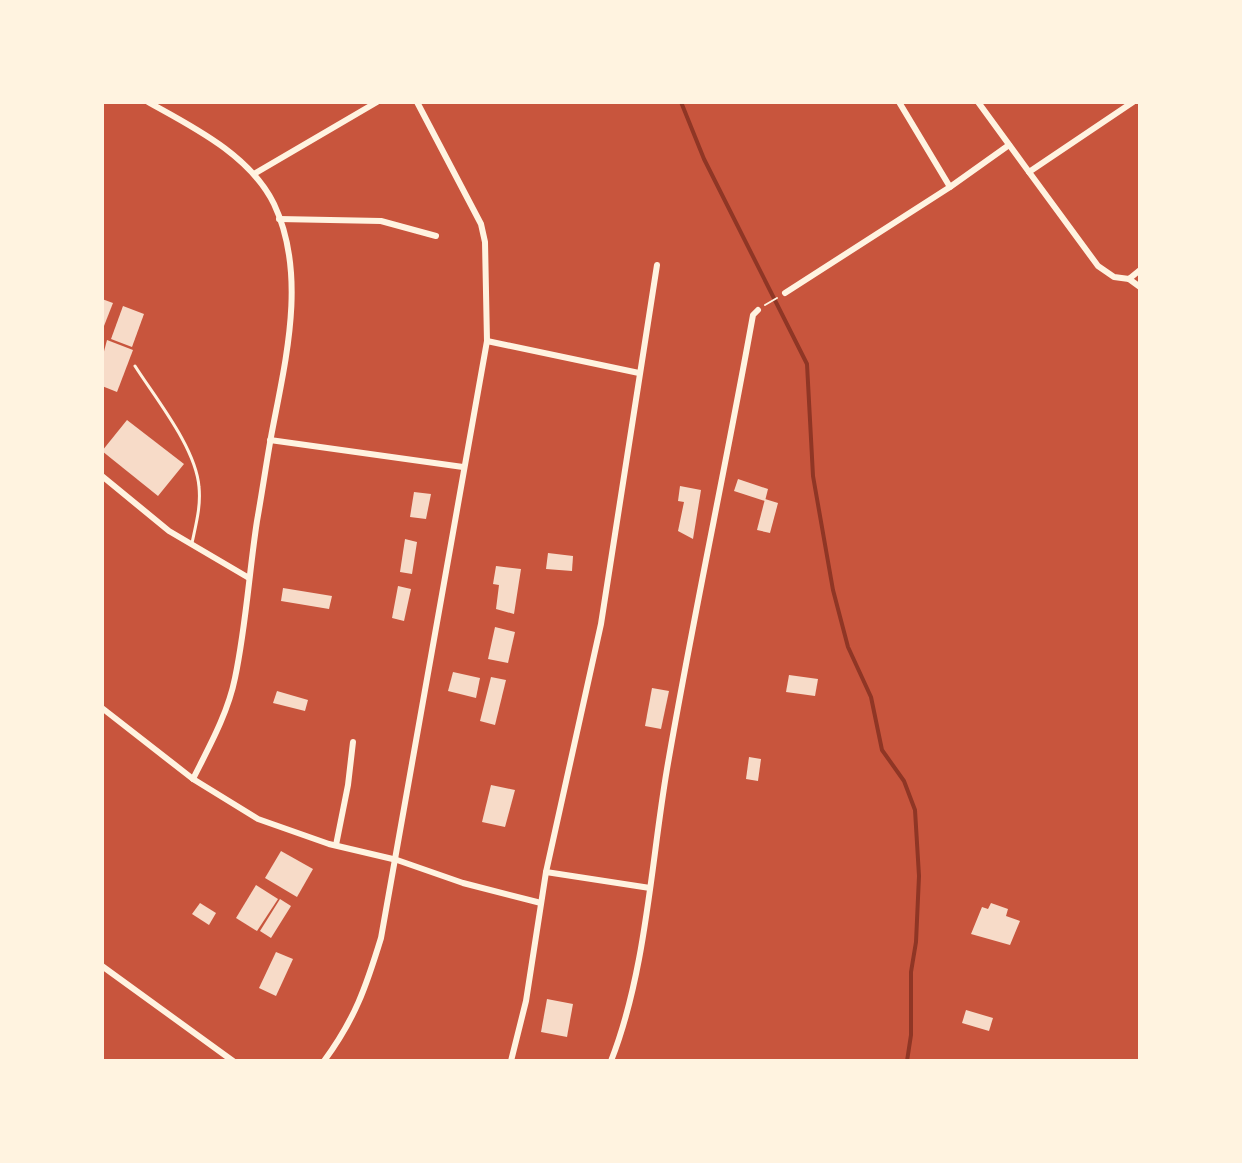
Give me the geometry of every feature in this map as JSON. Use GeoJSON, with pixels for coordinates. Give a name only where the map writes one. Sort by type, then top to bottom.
{"type":"FeatureCollection","features":[{"type":"Feature","properties":{"kind":"street"},"geometry":{"type":"LineString","coordinates":[[148,102],[202,132],[254,174],[273,203],[289,250],[291,298],[286,362],[270,440],[235,680],[215,735],[193,779]]}},
{"type":"Feature","properties":{"kind":"street"},"geometry":{"type":"LineString","coordinates":[[254,174],[377,102]]}},
{"type":"Feature","properties":{"kind":"street"},"geometry":{"type":"LineString","coordinates":[[324,1061],[346,1031],[364,995],[381,938],[487,341],[485,242],[481,224],[417,102]]}},
{"type":"Feature","properties":{"kind":"street"},"geometry":{"type":"LineString","coordinates":[[899,102],[950,187]]}},
{"type":"Feature","properties":{"kind":"street"},"geometry":{"type":"LineString","coordinates":[[978,102],[1098,266],[1114,277],[1129,279],[1140,287]]}},
{"type":"Feature","properties":{"kind":"street"},"geometry":{"type":"LineString","coordinates":[[1029,172],[1133,102]]}},
{"type":"Feature","properties":{"kind":"street"},"geometry":{"type":"LineString","coordinates":[[785,293],[950,187],[1009,145]]}},
{"type":"Feature","properties":{"kind":"street"},"geometry":{"type":"LineString","coordinates":[[279,219],[381,221],[436,236]]}},
{"type":"Feature","properties":{"kind":"street"},"geometry":{"type":"LineString","coordinates":[[511,1061],[526,1001],[546,872],[601,624],[657,265]]}},
{"type":"Feature","properties":{"kind":"street"},"geometry":{"type":"LineString","coordinates":[[1129,279],[1140,270]]}},
{"type":"Feature","properties":{"kind":"street"},"geometry":{"type":"LineString","coordinates":[[611,1061],[621,1034],[650,888],[660,808],[692,621],[753,315],[758,310]]}},
{"type":"Feature","properties":{"kind":"street"},"geometry":{"type":"LineString","coordinates":[[487,341],[639,373]]}},
{"type":"Feature","properties":{"kind":"street"},"geometry":{"type":"LineString","coordinates":[[270,440],[463,467]]}},
{"type":"Feature","properties":{"kind":"street"},"geometry":{"type":"LineString","coordinates":[[102,476],[169,531],[249,578]]}},
{"type":"Feature","properties":{"kind":"street"},"geometry":{"type":"LineString","coordinates":[[102,708],[193,779],[258,819],[463,883],[541,903]]}},
{"type":"Feature","properties":{"kind":"street"},"geometry":{"type":"LineString","coordinates":[[336,845],[353,742]]}},
{"type":"Feature","properties":{"kind":"street"},"geometry":{"type":"LineString","coordinates":[[546,872],[650,888]]}},
{"type":"Feature","properties":{"kind":"street"},"geometry":{"type":"LineString","coordinates":[[102,966],[233,1061]]}},
{"type":"Feature","properties":{"kind":"lane"},"geometry":{"type":"LineString","coordinates":[[135,366],[188,451],[199,483],[200,505],[192,543]]}},
{"type":"Feature","properties":{"kind":"path"},"geometry":{"type":"LineString","coordinates":[[758,310],[785,293]]}},
{"type":"Feature","properties":{"kind":"building"},"geometry":{"type":"Polygon","coordinates":[[[102,299],[113,303],[102,331],[102,299]]]}},
{"type":"Feature","properties":{"kind":"building"},"geometry":{"type":"Polygon","coordinates":[[[123,306],[144,314],[132,347],[111,339],[123,306]]]}},
{"type":"Feature","properties":{"kind":"building"},"geometry":{"type":"Polygon","coordinates":[[[107,340],[133,350],[117,392],[102,386],[102,359],[107,340]]]}},
{"type":"Feature","properties":{"kind":"building"},"geometry":{"type":"Polygon","coordinates":[[[127,420],[184,464],[158,496],[102,451],[127,420]]]}},
{"type":"Feature","properties":{"kind":"building"},"geometry":{"type":"Polygon","coordinates":[[[738,479],[768,489],[765,501],[734,491],[738,479]]]}},
{"type":"Feature","properties":{"kind":"building"},"geometry":{"type":"Polygon","coordinates":[[[680,486],[701,490],[693,539],[678,531],[684,502],[678,501],[680,486]]]}},
{"type":"Feature","properties":{"kind":"building"},"geometry":{"type":"Polygon","coordinates":[[[414,492],[431,494],[426,519],[410,517],[414,492]]]}},
{"type":"Feature","properties":{"kind":"building"},"geometry":{"type":"Polygon","coordinates":[[[765,499],[778,503],[770,533],[757,530],[765,499]]]}},
{"type":"Feature","properties":{"kind":"building"},"geometry":{"type":"Polygon","coordinates":[[[405,539],[417,542],[412,574],[400,572],[405,539]]]}},
{"type":"Feature","properties":{"kind":"building"},"geometry":{"type":"Polygon","coordinates":[[[548,553],[573,556],[572,571],[546,569],[548,553]]]}},
{"type":"Feature","properties":{"kind":"building"},"geometry":{"type":"Polygon","coordinates":[[[496,566],[521,569],[514,614],[496,609],[499,585],[493,584],[496,566]]]}},
{"type":"Feature","properties":{"kind":"building"},"geometry":{"type":"Polygon","coordinates":[[[398,586],[411,589],[404,621],[392,618],[398,586]]]}},
{"type":"Feature","properties":{"kind":"building"},"geometry":{"type":"Polygon","coordinates":[[[283,588],[332,596],[329,609],[281,601],[283,588]]]}},
{"type":"Feature","properties":{"kind":"building"},"geometry":{"type":"Polygon","coordinates":[[[495,627],[515,632],[508,663],[488,659],[495,627]]]}},
{"type":"Feature","properties":{"kind":"building"},"geometry":{"type":"Polygon","coordinates":[[[453,672],[480,678],[476,698],[448,691],[453,672]]]}},
{"type":"Feature","properties":{"kind":"building"},"geometry":{"type":"Polygon","coordinates":[[[789,675],[818,679],[815,696],[786,692],[789,675]]]}},
{"type":"Feature","properties":{"kind":"building"},"geometry":{"type":"Polygon","coordinates":[[[491,677],[506,680],[495,725],[480,721],[491,677]]]}},
{"type":"Feature","properties":{"kind":"building"},"geometry":{"type":"Polygon","coordinates":[[[652,688],[669,691],[661,729],[645,726],[652,688]]]}},
{"type":"Feature","properties":{"kind":"building"},"geometry":{"type":"Polygon","coordinates":[[[277,691],[308,700],[305,711],[273,703],[277,691]]]}},
{"type":"Feature","properties":{"kind":"building"},"geometry":{"type":"Polygon","coordinates":[[[749,757],[761,759],[758,781],[746,779],[749,757]]]}},
{"type":"Feature","properties":{"kind":"building"},"geometry":{"type":"Polygon","coordinates":[[[491,785],[515,790],[505,827],[482,822],[491,785]]]}},
{"type":"Feature","properties":{"kind":"building"},"geometry":{"type":"Polygon","coordinates":[[[281,851],[313,869],[297,897],[265,878],[281,851]]]}},
{"type":"Feature","properties":{"kind":"building"},"geometry":{"type":"Polygon","coordinates":[[[256,885],[278,899],[257,931],[236,918],[256,885]]]}},
{"type":"Feature","properties":{"kind":"building"},"geometry":{"type":"Polygon","coordinates":[[[280,899],[291,906],[271,938],[260,931],[280,899]]]}},
{"type":"Feature","properties":{"kind":"building"},"geometry":{"type":"Polygon","coordinates":[[[200,903],[216,913],[209,925],[192,914],[200,903]]]}},
{"type":"Feature","properties":{"kind":"building"},"geometry":{"type":"Polygon","coordinates":[[[991,903],[1008,909],[1006,916],[1020,921],[1010,945],[971,934],[982,907],[988,909],[991,903]]]}},
{"type":"Feature","properties":{"kind":"building"},"geometry":{"type":"Polygon","coordinates":[[[276,952],[293,959],[276,996],[259,988],[276,952]]]}},
{"type":"Feature","properties":{"kind":"building"},"geometry":{"type":"Polygon","coordinates":[[[547,999],[573,1004],[567,1037],[541,1032],[547,999]]]}},
{"type":"Feature","properties":{"kind":"building"},"geometry":{"type":"Polygon","coordinates":[[[966,1010],[993,1018],[989,1031],[962,1023],[966,1010]]]}},
{"type":"Feature","properties":{"kind":"waterway"},"geometry":{"type":"LineString","coordinates":[[681,102],[704,159],[807,364],[813,476],[833,590],[848,647],[871,697],[882,750],[904,781],[915,810],[919,876],[907,1061]]}}]}
